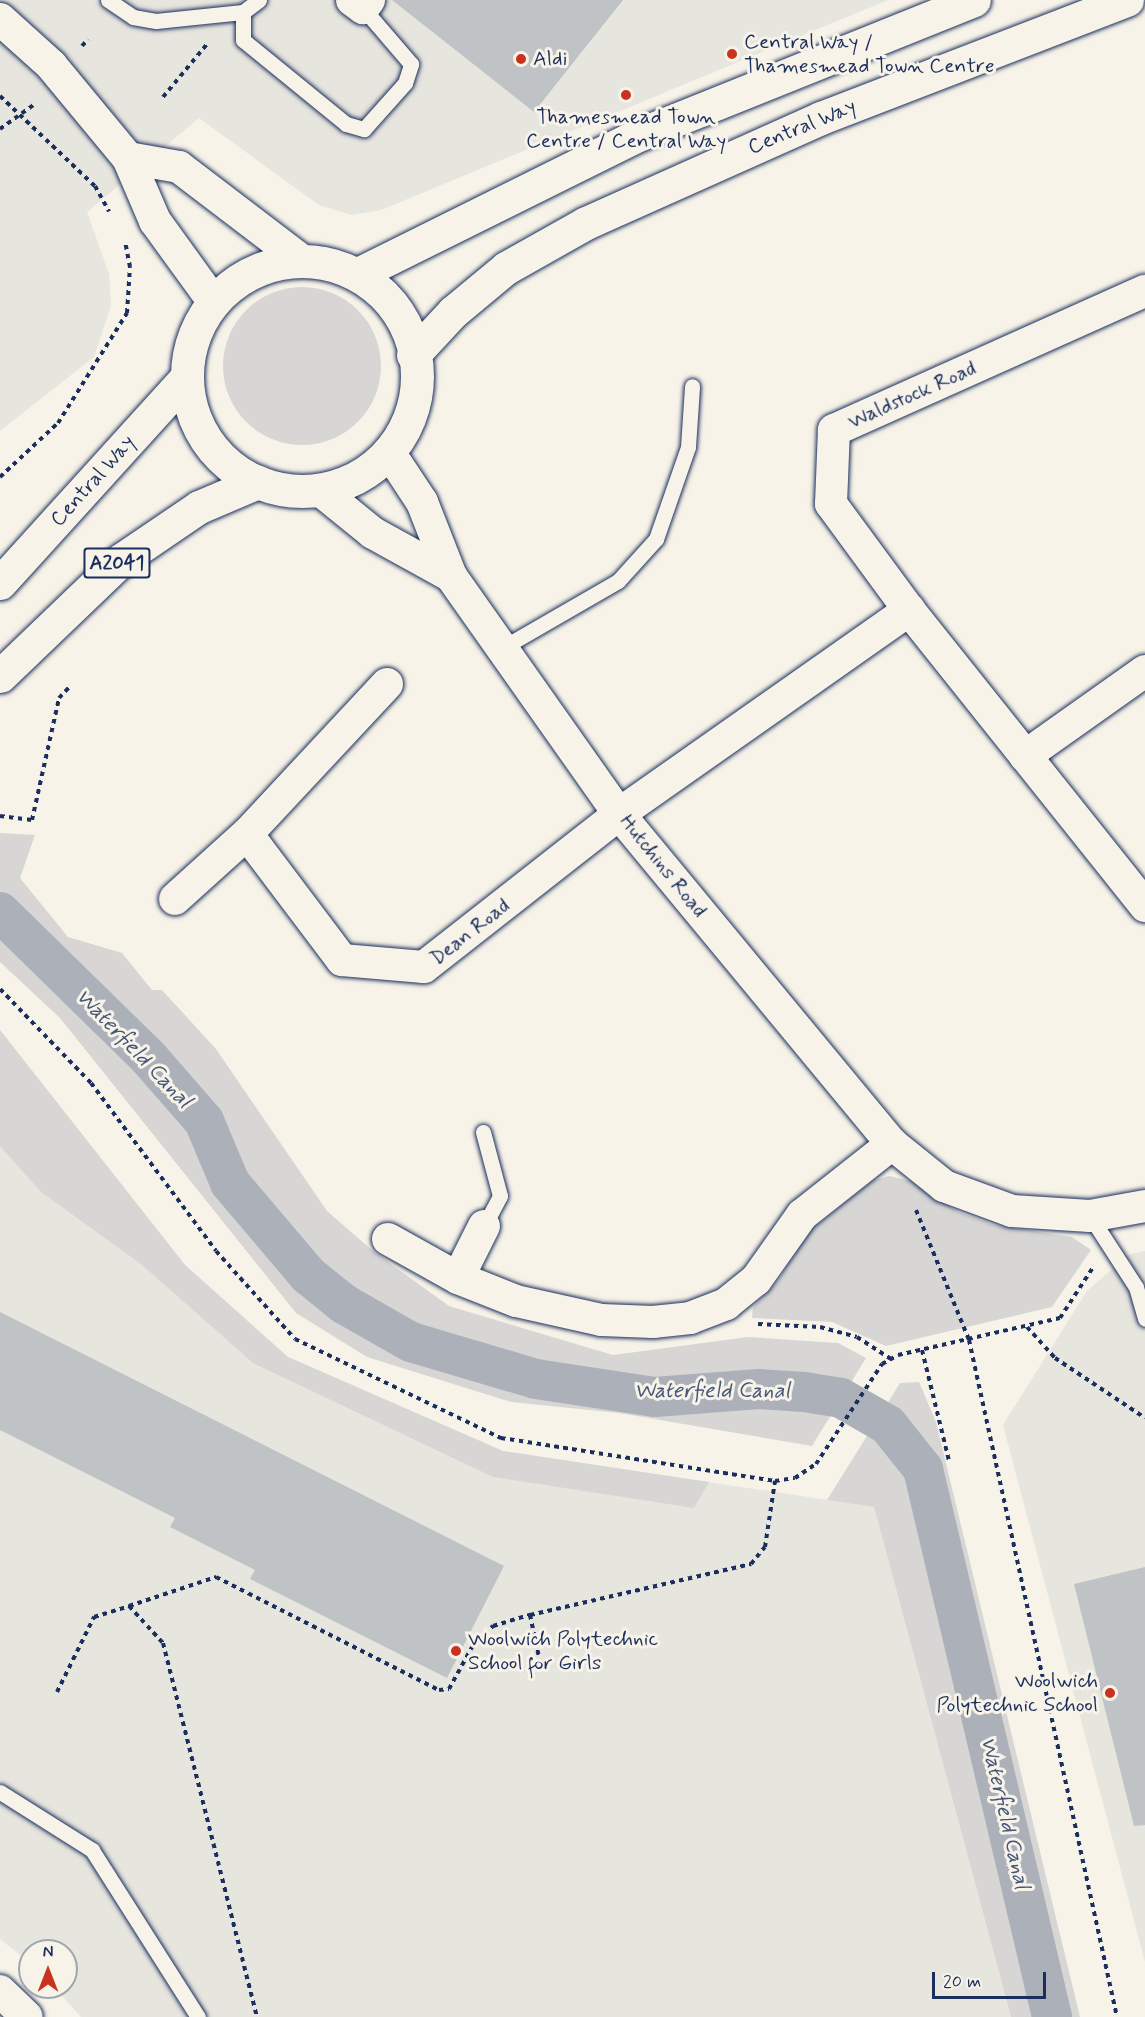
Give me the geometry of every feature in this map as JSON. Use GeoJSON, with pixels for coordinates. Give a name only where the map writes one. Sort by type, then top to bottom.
{"type":"FeatureCollection","features":[{"type":"Feature","properties":{"kind":"main road","name":"Central Way"},"geometry":{"type":"LineString","coordinates":[[413,355],[453,312],[506,268],[586,223],[821,118],[1126,0]]}},
{"type":"Feature","properties":{"kind":"main road"},"geometry":{"type":"LineString","coordinates":[[358,274],[648,131],[969,1]]}},
{"type":"Feature","properties":{"kind":"main road"},"geometry":{"type":"LineString","coordinates":[[301,260],[334,262],[358,274],[401,317],[413,355],[416,384],[409,420],[389,452],[358,477],[320,490],[258,483],[224,461],[194,417],[186,378],[196,328],[213,301],[244,275],[301,260]]}},
{"type":"Feature","properties":{"kind":"main road","name":"Central Way"},"geometry":{"type":"LineString","coordinates":[[0,584],[186,378]]}},
{"type":"Feature","properties":{"kind":"main road","name":"A2041"},"geometry":{"type":"LineString","coordinates":[[0,676],[121,560],[199,507],[258,483]]}},
{"type":"Feature","properties":{"kind":"street"},"geometry":{"type":"LineString","coordinates":[[0,19],[51,64],[128,158],[155,221],[213,301]]}},
{"type":"Feature","properties":{"kind":"street"},"geometry":{"type":"LineString","coordinates":[[128,158],[179,167],[301,260]]}},
{"type":"Feature","properties":{"kind":"street","name":"Waldstock Road"},"geometry":{"type":"LineString","coordinates":[[1145,291],[834,430],[831,504],[909,610],[1145,906]]}},
{"type":"Feature","properties":{"kind":"street","name":"Hutchins Road"},"geometry":{"type":"LineString","coordinates":[[389,452],[422,502],[451,576],[619,814],[892,1144],[944,1186],[980,1202],[1047,1217],[1090,1216],[1145,1206]]}},
{"type":"Feature","properties":{"kind":"street","name":"Hutchins Road"},"geometry":{"type":"LineString","coordinates":[[320,490],[373,533],[451,576]]}},
{"type":"Feature","properties":{"kind":"street"},"geometry":{"type":"LineString","coordinates":[[619,814],[909,610]]}},
{"type":"Feature","properties":{"kind":"street"},"geometry":{"type":"LineString","coordinates":[[1025,756],[1145,671]]}},
{"type":"Feature","properties":{"kind":"street"},"geometry":{"type":"LineString","coordinates":[[176,899],[247,834],[387,684]]}},
{"type":"Feature","properties":{"kind":"street","name":"Dean Road"},"geometry":{"type":"LineString","coordinates":[[247,834],[342,960],[424,967],[619,814]]}},
{"type":"Feature","properties":{"kind":"street"},"geometry":{"type":"LineString","coordinates":[[388,1239],[458,1278],[548,1308],[601,1320],[653,1322],[690,1318],[726,1304],[745,1289],[802,1215],[892,1144]]}},
{"type":"Feature","properties":{"kind":"street"},"geometry":{"type":"LineString","coordinates":[[458,1278],[484,1226]]}},
{"type":"Feature","properties":{"kind":"street"},"geometry":{"type":"LineString","coordinates":[[0,1991],[27,2017]]}},
{"type":"Feature","properties":{"kind":"lane"},"geometry":{"type":"LineString","coordinates":[[108,0],[133,17],[156,21],[243,12],[258,0]]}},
{"type":"Feature","properties":{"kind":"lane"},"geometry":{"type":"LineString","coordinates":[[243,12],[243,40],[346,124],[363,129],[405,83],[411,64],[361,3]]}},
{"type":"Feature","properties":{"kind":"lane"},"geometry":{"type":"LineString","coordinates":[[502,648],[618,581],[656,539],[688,447],[692,386]]}},
{"type":"Feature","properties":{"kind":"lane"},"geometry":{"type":"LineString","coordinates":[[483,1132],[500,1196],[484,1226]]}},
{"type":"Feature","properties":{"kind":"lane"},"geometry":{"type":"LineString","coordinates":[[1090,1216],[1136,1287],[1145,1319]]}},
{"type":"Feature","properties":{"kind":"lane"},"geometry":{"type":"LineString","coordinates":[[0,1792],[92,1850],[198,2017]]}},
{"type":"Feature","properties":{"kind":"path"},"geometry":{"type":"LineString","coordinates":[[163,97],[208,43],[210,32]]}},
{"type":"Feature","properties":{"kind":"path"},"geometry":{"type":"LineString","coordinates":[[82,47],[88,39]]}},
{"type":"Feature","properties":{"kind":"path"},"geometry":{"type":"LineString","coordinates":[[0,129],[24,114],[45,94]]}},
{"type":"Feature","properties":{"kind":"path"},"geometry":{"type":"LineString","coordinates":[[0,96],[24,114],[95,186],[114,221]]}},
{"type":"Feature","properties":{"kind":"path"},"geometry":{"type":"LineString","coordinates":[[0,477],[58,423],[127,313],[130,267],[124,238]]}},
{"type":"Feature","properties":{"kind":"path"},"geometry":{"type":"LineString","coordinates":[[0,816],[32,820],[59,698],[70,686]]}},
{"type":"Feature","properties":{"kind":"path"},"geometry":{"type":"LineString","coordinates":[[0,989],[91,1083],[216,1251],[295,1339],[501,1437],[776,1481],[806,1473],[826,1452],[882,1364],[922,1350],[1060,1318],[1093,1266],[1113,1251]]}},
{"type":"Feature","properties":{"kind":"path"},"geometry":{"type":"LineString","coordinates":[[911,1199],[969,1340],[1117,2017]]}},
{"type":"Feature","properties":{"kind":"path"},"geometry":{"type":"LineString","coordinates":[[745,1289],[748,1325],[820,1327],[857,1338],[891,1359]]}},
{"type":"Feature","properties":{"kind":"path"},"geometry":{"type":"LineString","coordinates":[[1027,1327],[1054,1358],[1145,1418]]}},
{"type":"Feature","properties":{"kind":"path"},"geometry":{"type":"LineString","coordinates":[[922,1350],[949,1461]]}},
{"type":"Feature","properties":{"kind":"path"},"geometry":{"type":"LineString","coordinates":[[57,1692],[94,1617],[216,1577],[440,1690],[449,1689],[472,1647],[493,1626],[530,1615],[751,1564],[765,1547],[776,1481]]}},
{"type":"Feature","properties":{"kind":"path"},"geometry":{"type":"LineString","coordinates":[[129,1606],[163,1643],[257,2017]]}},
{"type":"Feature","properties":{"kind":"path"},"geometry":{"type":"LineString","coordinates":[[530,1615],[540,1662]]}},
{"type":"Feature","properties":{"kind":"shaded area"},"geometry":{"type":"Polygon","coordinates":[[[0,0],[888,0],[381,210],[352,215],[319,205],[199,118],[87,212],[109,274],[111,306],[94,357],[0,431],[0,0]]]}},
{"type":"Feature","properties":{"kind":"shaded area"},"geometry":{"type":"Polygon","coordinates":[[[302,287],[317,288],[332,293],[346,300],[358,310],[368,322],[375,336],[380,351],[380,381],[375,396],[368,410],[358,422],[346,432],[332,439],[317,444],[302,445],[287,444],[272,439],[258,432],[246,422],[236,410],[229,396],[224,381],[223,366],[224,351],[229,336],[236,322],[246,310],[258,300],[272,293],[287,288],[302,287]]]}},
{"type":"Feature","properties":{"kind":"shaded area"},"geometry":{"type":"Polygon","coordinates":[[[0,833],[35,835],[20,878],[68,937],[122,953],[152,990],[162,990],[216,1049],[327,1211],[373,1251],[449,1306],[613,1355],[748,1337],[838,1343],[866,1358],[812,1446],[619,1413],[511,1402],[367,1357],[296,1313],[60,1018],[0,962],[0,833]]]}},
{"type":"Feature","properties":{"kind":"shaded area","name":"Woolwich Polytechnic School for Girls"},"geometry":{"type":"Polygon","coordinates":[[[0,1030],[185,1265],[288,1357],[503,1451],[874,1507],[1011,2017],[81,2017],[65,1999],[78,1999],[78,1939],[18,1939],[18,1953],[0,1939],[0,1030]]]}},
{"type":"Feature","properties":{"kind":"shaded area"},"geometry":{"type":"Polygon","coordinates":[[[0,1030],[185,1265],[288,1357],[503,1451],[709,1482],[694,1508],[493,1477],[253,1363],[141,1264],[41,1192],[0,1146],[0,1030]]]}},
{"type":"Feature","properties":{"kind":"shaded area"},"geometry":{"type":"Polygon","coordinates":[[[889,1176],[910,1181],[958,1212],[994,1225],[1072,1237],[1091,1250],[1052,1307],[886,1346],[832,1322],[752,1318],[753,1307],[778,1281],[807,1233],[872,1181],[889,1176]]]}},
{"type":"Feature","properties":{"kind":"shaded area","name":"Woolwich Polytechnic School"},"geometry":{"type":"Polygon","coordinates":[[[1145,1251],[1145,1962],[1003,1425],[1087,1291],[1128,1255],[1145,1251]]]}},
{"type":"Feature","properties":{"kind":"shaded area"},"geometry":{"type":"Polygon","coordinates":[[[919,1382],[936,1422],[1080,2017],[1011,2017],[874,1507],[827,1500],[900,1383],[919,1382]]]}},
{"type":"Feature","properties":{"kind":"building","name":"Aldi"},"geometry":{"type":"Polygon","coordinates":[[[392,0],[623,0],[534,112],[392,0]]]}},
{"type":"Feature","properties":{"kind":"building"},"geometry":{"type":"Polygon","coordinates":[[[0,1312],[504,1566],[447,1678],[250,1579],[255,1570],[170,1527],[175,1518],[0,1430],[0,1312]]]}},
{"type":"Feature","properties":{"kind":"building"},"geometry":{"type":"Polygon","coordinates":[[[1145,1567],[1145,1825],[1134,1826],[1074,1584],[1145,1567]]]}},
{"type":"Feature","properties":{"kind":"waterway","name":"Waterfield Canal"},"geometry":{"type":"LineString","coordinates":[[0,912],[149,1058],[204,1121],[230,1183],[308,1275],[344,1304],[411,1342],[536,1379],[655,1397],[759,1389],[804,1392],[841,1398],[888,1425],[923,1469],[1052,2017]]}},
{"type":"Feature","properties":{"kind":"place","name":"Central Way / Thamesmead Town Centre"},"geometry":{"type":"Point","coordinates":[732,54]}},
{"type":"Feature","properties":{"kind":"place","name":"Aldi"},"geometry":{"type":"Point","coordinates":[521,59]}},
{"type":"Feature","properties":{"kind":"place","name":"Thamesmead Town Centre / Central Way"},"geometry":{"type":"Point","coordinates":[626,95]}},
{"type":"Feature","properties":{"kind":"place","name":"Woolwich Polytechnic School for Girls"},"geometry":{"type":"Point","coordinates":[456,1651]}},
{"type":"Feature","properties":{"kind":"place","name":"Woolwich Polytechnic School"},"geometry":{"type":"Point","coordinates":[1110,1693]}}]}
